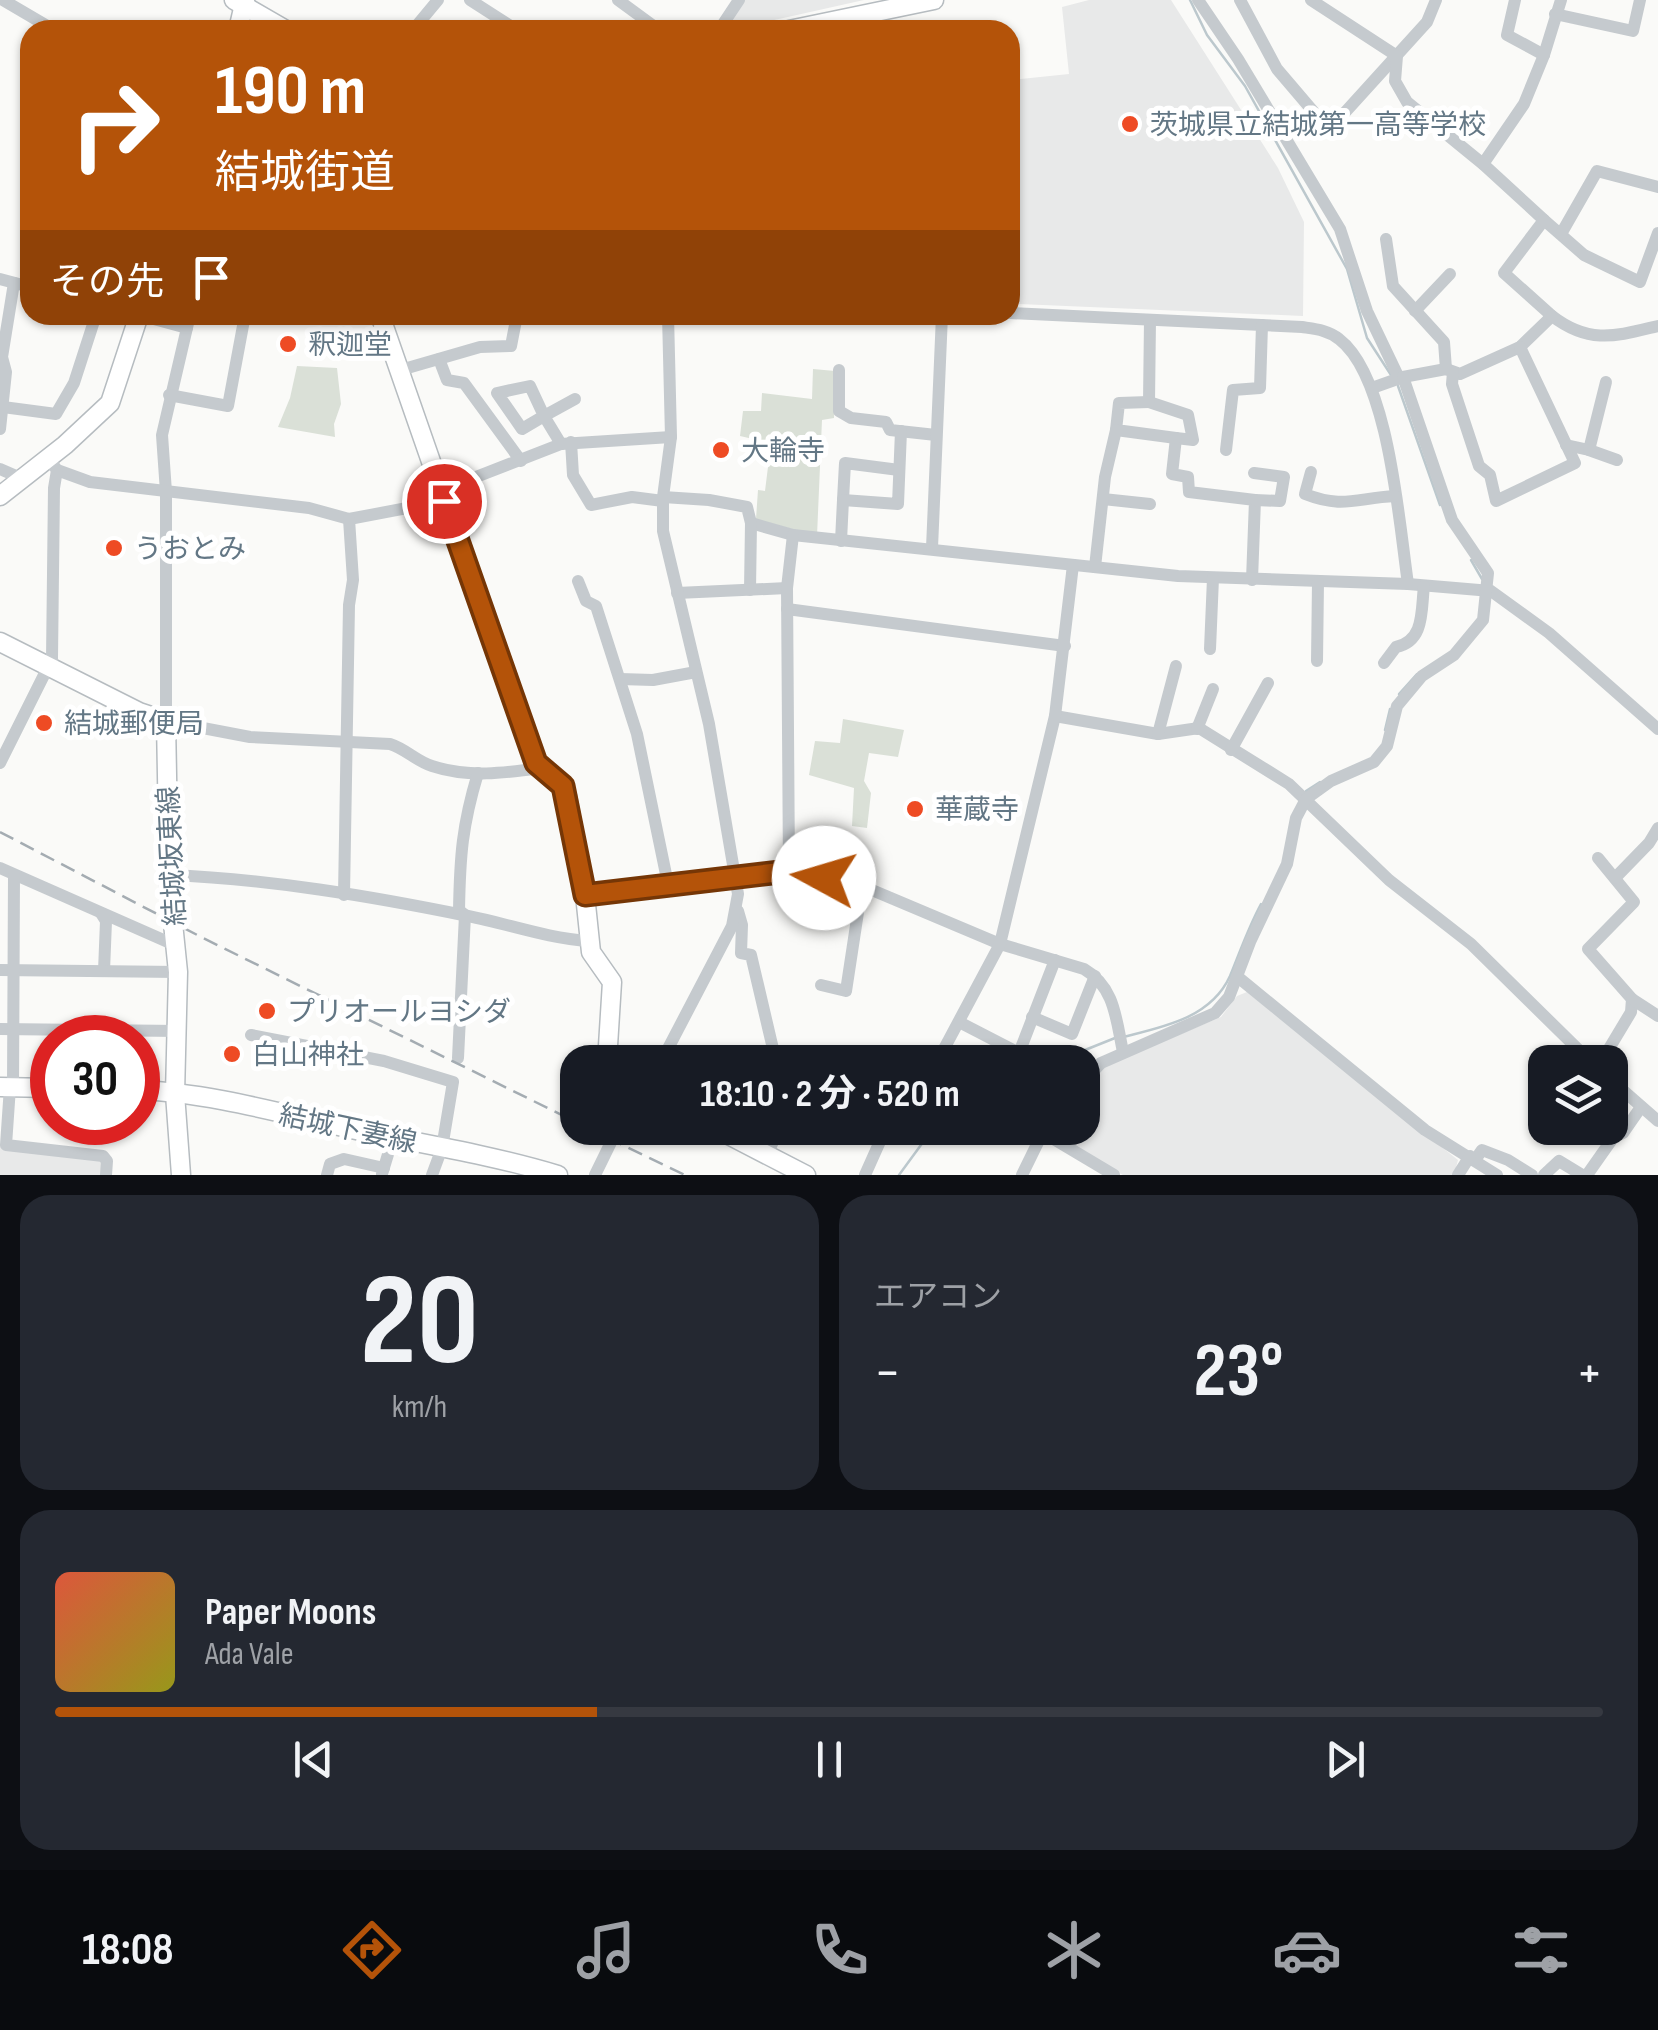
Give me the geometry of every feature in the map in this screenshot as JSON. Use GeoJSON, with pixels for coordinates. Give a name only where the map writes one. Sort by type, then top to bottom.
{"type":"FeatureCollection","features":[{"type":"Feature","properties":{"kind":"main road"},"geometry":{"type":"LineString","coordinates":[[840,20],[934,0]]}},
{"type":"Feature","properties":{"kind":"main road"},"geometry":{"type":"LineString","coordinates":[[241,2],[270,20]]}},
{"type":"Feature","properties":{"kind":"main road"},"geometry":{"type":"LineString","coordinates":[[0,496],[53,464],[110,403],[136,325]]}},
{"type":"Feature","properties":{"kind":"main road"},"geometry":{"type":"LineString","coordinates":[[383,325],[536,763],[561,783],[567,797],[589,940],[595,959],[612,982],[608,1045]]}},
{"type":"Feature","properties":{"kind":"main road"},"geometry":{"type":"LineString","coordinates":[[0,642],[139,712],[166,720]]}},
{"type":"Feature","properties":{"kind":"main road","name":"結城坂東線"},"geometry":{"type":"LineString","coordinates":[[166,720],[168,875],[178,972],[176,1094],[181,1175]]}},
{"type":"Feature","properties":{"kind":"main road","name":"結城下妻線"},"geometry":{"type":"LineString","coordinates":[[160,1092],[558,1175]]}},
{"type":"Feature","properties":{"kind":"main road"},"geometry":{"type":"LineString","coordinates":[[748,1145],[806,1175]]}},
{"type":"Feature","properties":{"kind":"street"},"geometry":{"type":"LineString","coordinates":[[421,20],[438,0]]}},
{"type":"Feature","properties":{"kind":"street"},"geometry":{"type":"LineString","coordinates":[[470,0],[502,20]]}},
{"type":"Feature","properties":{"kind":"street"},"geometry":{"type":"LineString","coordinates":[[618,0],[645,20]]}},
{"type":"Feature","properties":{"kind":"street"},"geometry":{"type":"LineString","coordinates":[[1100,1064],[1215,1013],[1229,997],[1287,864],[1296,818],[1306,799],[1331,781],[1374,762],[1386,746],[1397,706],[1422,676],[1454,656],[1483,620],[1488,573],[1452,520],[1401,378],[1367,311],[1340,229],[1198,0]]}},
{"type":"Feature","properties":{"kind":"street"},"geometry":{"type":"LineString","coordinates":[[1240,0],[1278,68],[1329,130],[1427,22],[1436,0]]}},
{"type":"Feature","properties":{"kind":"street"},"geometry":{"type":"LineString","coordinates":[[1311,0],[1397,56]]}},
{"type":"Feature","properties":{"kind":"street"},"geometry":{"type":"LineString","coordinates":[[1515,0],[1507,35],[1544,56]]}},
{"type":"Feature","properties":{"kind":"street"},"geometry":{"type":"LineString","coordinates":[[1484,164],[1503,130],[1524,104],[1558,7],[1633,31],[1640,0]]}},
{"type":"Feature","properties":{"kind":"street"},"geometry":{"type":"LineString","coordinates":[[2,2],[35,20]]}},
{"type":"Feature","properties":{"kind":"street"},"geometry":{"type":"LineString","coordinates":[[1397,56],[1395,81],[1407,102],[1484,164],[1584,255],[1640,282],[1656,242]]}},
{"type":"Feature","properties":{"kind":"street"},"geometry":{"type":"LineString","coordinates":[[1561,234],[1597,171],[1658,187]]}},
{"type":"Feature","properties":{"kind":"street"},"geometry":{"type":"LineString","coordinates":[[1544,220],[1504,273],[1570,330],[1615,338],[1658,326]]}},
{"type":"Feature","properties":{"kind":"street"},"geometry":{"type":"LineString","coordinates":[[1386,240],[1393,286],[1444,342],[1468,433],[1480,466],[1490,475],[1496,501],[1575,463],[1520,347]]}},
{"type":"Feature","properties":{"kind":"street"},"geometry":{"type":"LineString","coordinates":[[1415,312],[1450,274]]}},
{"type":"Feature","properties":{"kind":"street"},"geometry":{"type":"LineString","coordinates":[[0,430],[7,281]]}},
{"type":"Feature","properties":{"kind":"street"},"geometry":{"type":"LineString","coordinates":[[1020,314],[1262,325],[1328,332],[1347,346],[1379,408],[1408,584]]}},
{"type":"Feature","properties":{"kind":"street"},"geometry":{"type":"LineString","coordinates":[[1372,388],[1401,378],[1449,370],[1460,374],[1520,347],[1552,316]]}},
{"type":"Feature","properties":{"kind":"street"},"geometry":{"type":"LineString","coordinates":[[1149,402],[1150,320]]}},
{"type":"Feature","properties":{"kind":"street"},"geometry":{"type":"LineString","coordinates":[[2,407],[56,414],[74,384],[93,325]]}},
{"type":"Feature","properties":{"kind":"street"},"geometry":{"type":"LineString","coordinates":[[187,325],[162,435],[166,492],[166,720],[250,737],[390,744],[426,764],[478,774],[496,776],[541,768]]}},
{"type":"Feature","properties":{"kind":"street"},"geometry":{"type":"LineString","coordinates":[[169,394],[228,406],[242,325]]}},
{"type":"Feature","properties":{"kind":"street"},"geometry":{"type":"LineString","coordinates":[[397,372],[480,347],[510,346],[515,325]]}},
{"type":"Feature","properties":{"kind":"street"},"geometry":{"type":"LineString","coordinates":[[668,325],[671,438],[663,531],[738,879],[741,952],[752,956],[772,1045]]}},
{"type":"Feature","properties":{"kind":"street"},"geometry":{"type":"LineString","coordinates":[[932,548],[941,325]]}},
{"type":"Feature","properties":{"kind":"street"},"geometry":{"type":"LineString","coordinates":[[1226,450],[1233,390],[1260,388],[1262,325]]}},
{"type":"Feature","properties":{"kind":"street"},"geometry":{"type":"LineString","coordinates":[[439,359],[447,380],[464,382],[521,461]]}},
{"type":"Feature","properties":{"kind":"street"},"geometry":{"type":"LineString","coordinates":[[839,370],[839,411],[851,418],[886,422],[890,430],[936,434]]}},
{"type":"Feature","properties":{"kind":"street"},"geometry":{"type":"LineString","coordinates":[[1589,450],[1606,382]]}},
{"type":"Feature","properties":{"kind":"street"},"geometry":{"type":"LineString","coordinates":[[575,399],[544,416],[566,443],[573,476],[591,505],[632,497],[709,500],[747,507],[751,523],[750,590]]}},
{"type":"Feature","properties":{"kind":"street"},"geometry":{"type":"LineString","coordinates":[[1095,568],[1119,403],[1149,402],[1188,415],[1193,440],[1116,430]]}},
{"type":"Feature","properties":{"kind":"street"},"geometry":{"type":"LineString","coordinates":[[844,500],[898,504],[901,431]]}},
{"type":"Feature","properties":{"kind":"street"},"geometry":{"type":"LineString","coordinates":[[0,763],[3,745],[49,667],[53,464],[90,482],[309,508],[350,519],[442,496],[566,443],[671,438]]}},
{"type":"Feature","properties":{"kind":"street"},"geometry":{"type":"LineString","coordinates":[[1176,438],[1172,474],[1188,477],[1190,492],[1280,501],[1284,476],[1254,474]]}},
{"type":"Feature","properties":{"kind":"street"},"geometry":{"type":"LineString","coordinates":[[1566,445],[1617,460]]}},
{"type":"Feature","properties":{"kind":"street"},"geometry":{"type":"LineString","coordinates":[[840,541],[845,463],[899,470]]}},
{"type":"Feature","properties":{"kind":"street"},"geometry":{"type":"LineString","coordinates":[[0,469],[23,479]]}},
{"type":"Feature","properties":{"kind":"street"},"geometry":{"type":"LineString","coordinates":[[1311,472],[1305,494],[1326,502],[1338,504],[1364,497],[1395,496]]}},
{"type":"Feature","properties":{"kind":"street"},"geometry":{"type":"LineString","coordinates":[[1103,500],[1150,504]]}},
{"type":"Feature","properties":{"kind":"street"},"geometry":{"type":"LineString","coordinates":[[1252,580],[1255,500]]}},
{"type":"Feature","properties":{"kind":"street"},"geometry":{"type":"LineString","coordinates":[[344,895],[349,605],[353,580],[350,519]]}},
{"type":"Feature","properties":{"kind":"street"},"geometry":{"type":"LineString","coordinates":[[751,523],[793,535],[1095,568],[1252,580],[1408,584],[1496,593],[1549,633],[1658,729]]}},
{"type":"Feature","properties":{"kind":"street"},"geometry":{"type":"LineString","coordinates":[[789,871],[787,588],[793,535]]}},
{"type":"Feature","properties":{"kind":"street"},"geometry":{"type":"LineString","coordinates":[[946,1045],[1000,944],[1054,716],[1073,565]]}},
{"type":"Feature","properties":{"kind":"street"},"geometry":{"type":"LineString","coordinates":[[1210,649],[1213,578]]}},
{"type":"Feature","properties":{"kind":"street"},"geometry":{"type":"LineString","coordinates":[[578,580],[586,602],[596,606],[637,734],[668,884]]}},
{"type":"Feature","properties":{"kind":"street"},"geometry":{"type":"LineString","coordinates":[[1317,660],[1318,582]]}},
{"type":"Feature","properties":{"kind":"street"},"geometry":{"type":"LineString","coordinates":[[1384,662],[1396,647],[1406,645],[1418,633],[1424,586]]}},
{"type":"Feature","properties":{"kind":"street"},"geometry":{"type":"LineString","coordinates":[[677,593],[787,588]]}},
{"type":"Feature","properties":{"kind":"street"},"geometry":{"type":"LineString","coordinates":[[788,608],[1065,646]]}},
{"type":"Feature","properties":{"kind":"street"},"geometry":{"type":"LineString","coordinates":[[1158,734],[1176,666]]}},
{"type":"Feature","properties":{"kind":"street"},"geometry":{"type":"LineString","coordinates":[[620,679],[653,680],[696,672]]}},
{"type":"Feature","properties":{"kind":"street"},"geometry":{"type":"LineString","coordinates":[[1232,750],[1268,683]]}},
{"type":"Feature","properties":{"kind":"street"},"geometry":{"type":"LineString","coordinates":[[1196,729],[1213,689]]}},
{"type":"Feature","properties":{"kind":"street"},"geometry":{"type":"LineString","coordinates":[[1054,716],[1158,734],[1196,729],[1289,784],[1389,880],[1471,944],[1575,1045]]}},
{"type":"Feature","properties":{"kind":"street"},"geometry":{"type":"LineString","coordinates":[[465,916],[458,910],[460,846],[478,774]]}},
{"type":"Feature","properties":{"kind":"street"},"geometry":{"type":"LineString","coordinates":[[1615,878],[1658,828]]}},
{"type":"Feature","properties":{"kind":"street"},"geometry":{"type":"LineString","coordinates":[[1598,858],[1634,902],[1588,949],[1632,999],[1658,1016]]}},
{"type":"Feature","properties":{"kind":"street"},"geometry":{"type":"LineString","coordinates":[[0,868],[176,946]]}},
{"type":"Feature","properties":{"kind":"street"},"geometry":{"type":"LineString","coordinates":[[585,895],[789,871],[862,886],[1000,944],[1096,976],[1110,993],[1123,1052]]}},
{"type":"Feature","properties":{"kind":"street"},"geometry":{"type":"LineString","coordinates":[[14,874],[7,911],[6,1144],[103,1156],[107,1161],[106,1175]]}},
{"type":"Feature","properties":{"kind":"street"},"geometry":{"type":"LineString","coordinates":[[168,875],[230,879],[344,895],[465,916],[543,936],[589,940]]}},
{"type":"Feature","properties":{"kind":"street"},"geometry":{"type":"LineString","coordinates":[[821,985],[846,991],[862,886]]}},
{"type":"Feature","properties":{"kind":"street"},"geometry":{"type":"LineString","coordinates":[[670,1045],[737,909]]}},
{"type":"Feature","properties":{"kind":"street"},"geometry":{"type":"LineString","coordinates":[[101,913],[106,921],[104,971]]}},
{"type":"Feature","properties":{"kind":"street"},"geometry":{"type":"LineString","coordinates":[[458,1058],[465,916]]}},
{"type":"Feature","properties":{"kind":"street"},"geometry":{"type":"LineString","coordinates":[[959,1022],[1019,1053],[1055,960]]}},
{"type":"Feature","properties":{"kind":"street"},"geometry":{"type":"LineString","coordinates":[[7,970],[178,972]]}},
{"type":"Feature","properties":{"kind":"street"},"geometry":{"type":"LineString","coordinates":[[1032,1017],[1072,1034],[1096,976]]}},
{"type":"Feature","properties":{"kind":"street"},"geometry":{"type":"LineString","coordinates":[[1239,978],[1425,1130],[1497,1175]]}},
{"type":"Feature","properties":{"kind":"street"},"geometry":{"type":"LineString","coordinates":[[1611,1045],[1631,1012],[1632,999]]}},
{"type":"Feature","properties":{"kind":"street"},"geometry":{"type":"LineString","coordinates":[[7,1029],[179,1031]]}},
{"type":"Feature","properties":{"kind":"street"},"geometry":{"type":"LineString","coordinates":[[250,1035],[384,1061],[452,1082],[442,1148],[432,1175]]}},
{"type":"Feature","properties":{"kind":"street"},"geometry":{"type":"LineString","coordinates":[[1628,1095],[1658,1121]]}},
{"type":"Feature","properties":{"kind":"street"},"geometry":{"type":"LineString","coordinates":[[1544,1175],[1558,1162],[1584,1175],[1642,1107]]}},
{"type":"Feature","properties":{"kind":"street"},"geometry":{"type":"LineString","coordinates":[[328,1175],[330,1164],[344,1159],[383,1172],[393,1138]]}},
{"type":"Feature","properties":{"kind":"street"},"geometry":{"type":"LineString","coordinates":[[595,1175],[610,1145]]}},
{"type":"Feature","properties":{"kind":"street"},"geometry":{"type":"LineString","coordinates":[[767,1155],[771,1145]]}},
{"type":"Feature","properties":{"kind":"street"},"geometry":{"type":"LineString","coordinates":[[864,1175],[878,1145]]}},
{"type":"Feature","properties":{"kind":"street"},"geometry":{"type":"LineString","coordinates":[[1022,1175],[1037,1145]]}},
{"type":"Feature","properties":{"kind":"street"},"geometry":{"type":"LineString","coordinates":[[1067,1145],[1114,1175]]}},
{"type":"Feature","properties":{"kind":"street"},"geometry":{"type":"LineString","coordinates":[[1458,1175],[1482,1150],[1532,1175]]}},
{"type":"Feature","properties":{"kind":"shaded area"},"geometry":{"type":"Polygon","coordinates":[[[734,0],[864,0],[774,20],[721,20],[734,0]]]}},
{"type":"Feature","properties":{"kind":"shaded area","name":"茨城県立結城第一高等学校"},"geometry":{"type":"Polygon","coordinates":[[[1089,0],[1171,0],[1278,168],[1304,222],[1303,316],[1020,304],[1020,79],[1069,74],[1062,7],[1089,0]]]}},
{"type":"Feature","properties":{"kind":"shaded area"},"geometry":{"type":"Polygon","coordinates":[[[297,366],[337,368],[341,404],[334,424],[335,437],[278,427],[297,366]]]}},
{"type":"Feature","properties":{"kind":"shaded area"},"geometry":{"type":"Polygon","coordinates":[[[813,369],[835,371],[834,418],[822,420],[817,536],[756,519],[758,490],[765,491],[771,443],[740,436],[743,411],[761,411],[762,393],[812,399],[813,369]]]}},
{"type":"Feature","properties":{"kind":"shaded area"},"geometry":{"type":"Polygon","coordinates":[[[843,719],[904,730],[898,757],[869,753],[864,781],[871,793],[867,828],[852,826],[854,788],[809,775],[815,741],[840,743],[843,719]]]}},
{"type":"Feature","properties":{"kind":"shaded area"},"geometry":{"type":"Polygon","coordinates":[[[1247,992],[1458,1160],[1454,1175],[1123,1175],[1068,1145],[1100,1145],[1102,1067],[1221,1017],[1237,996],[1247,992]]]}},
{"type":"Feature","properties":{"kind":"shaded area"},"geometry":{"type":"Polygon","coordinates":[[[0,1144],[103,1156],[102,1175],[0,1175],[0,1144]]]}},
{"type":"Feature","properties":{"kind":"waterway"},"geometry":{"type":"LineString","coordinates":[[1190,0],[1207,35],[1245,86],[1347,269],[1367,338],[1391,375]]}},
{"type":"Feature","properties":{"kind":"waterway"},"geometry":{"type":"LineString","coordinates":[[1398,386],[1440,505]]}},
{"type":"Feature","properties":{"kind":"waterway"},"geometry":{"type":"LineString","coordinates":[[1471,560],[1482,579]]}},
{"type":"Feature","properties":{"kind":"waterway"},"geometry":{"type":"LineString","coordinates":[[1399,694],[1417,674]]}},
{"type":"Feature","properties":{"kind":"waterway"},"geometry":{"type":"LineString","coordinates":[[1385,730],[1390,709]]}},
{"type":"Feature","properties":{"kind":"waterway"},"geometry":{"type":"LineString","coordinates":[[1306,791],[1320,782]]}},
{"type":"Feature","properties":{"kind":"waterway"},"geometry":{"type":"LineString","coordinates":[[1123,1037],[1184,1019],[1211,1002],[1230,976],[1261,904]]}},
{"type":"Feature","properties":{"kind":"waterway"},"geometry":{"type":"LineString","coordinates":[[1098,1045],[1115,1038]]}},
{"type":"Feature","properties":{"kind":"waterway"},"geometry":{"type":"LineString","coordinates":[[899,1175],[921,1145]]}},
{"type":"Feature","properties":{"kind":"railway"},"geometry":{"type":"LineString","coordinates":[[0,832],[203,938],[560,1114]]}},
{"type":"Feature","properties":{"kind":"railway"},"geometry":{"type":"LineString","coordinates":[[622,1145],[685,1175]]}},
{"type":"Feature","properties":{"kind":"place","name":"茨城県立結城第一高等学校"},"geometry":{"type":"Point","coordinates":[1130,124]}},
{"type":"Feature","properties":{"kind":"place","name":"釈迦堂"},"geometry":{"type":"Point","coordinates":[288,344]}},
{"type":"Feature","properties":{"kind":"place","name":"大輪寺"},"geometry":{"type":"Point","coordinates":[721,450]}},
{"type":"Feature","properties":{"kind":"place","name":"うおとみ"},"geometry":{"type":"Point","coordinates":[114,548]}},
{"type":"Feature","properties":{"kind":"place","name":"結城郵便局"},"geometry":{"type":"Point","coordinates":[44,723]}},
{"type":"Feature","properties":{"kind":"place","name":"華蔵寺"},"geometry":{"type":"Point","coordinates":[915,809]}},
{"type":"Feature","properties":{"kind":"place","name":"プリオールヨシダ"},"geometry":{"type":"Point","coordinates":[267,1011]}},
{"type":"Feature","properties":{"kind":"place","name":"白山神社"},"geometry":{"type":"Point","coordinates":[232,1054]}},
{"type":"Feature","properties":{"kind":"route"},"geometry":{"type":"LineString","coordinates":[[444,501],[536,763],[561,783],[567,797],[585,895],[789,871],[824,878]]}}]}
